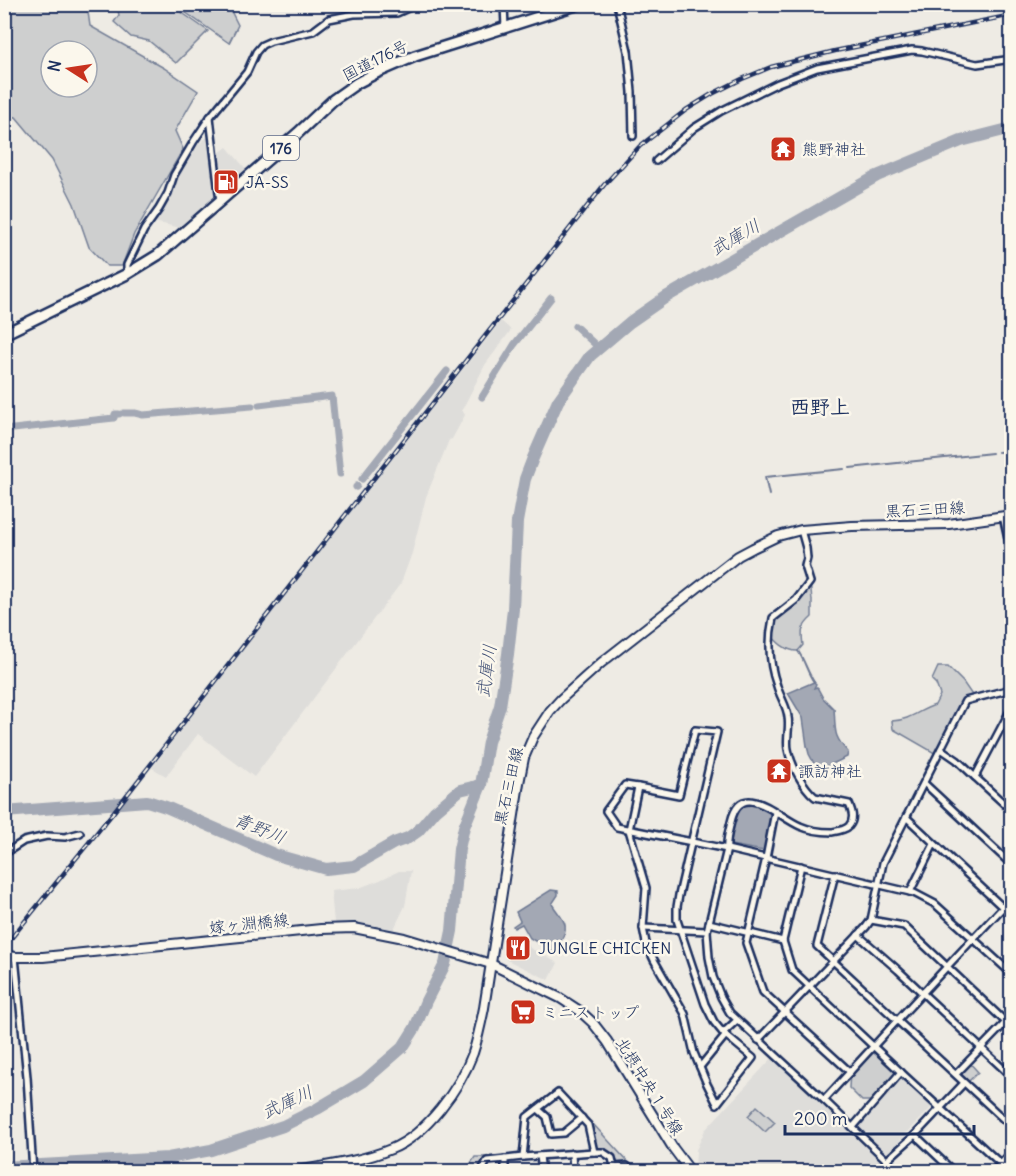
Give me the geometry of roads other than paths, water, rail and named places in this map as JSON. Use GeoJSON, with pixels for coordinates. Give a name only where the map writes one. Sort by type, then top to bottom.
{"type":"FeatureCollection","features":[{"type":"Feature","properties":{"kind":"highway","name":"国道176号"},"geometry":{"type":"LineString","coordinates":[[4,334],[127,274],[158,255],[333,100],[357,83],[415,56],[579,4]]}},
{"type":"Feature","properties":{"kind":"main road","name":"黒石三田線"},"geometry":{"type":"LineString","coordinates":[[291,1172],[355,1160],[393,1148],[427,1123],[454,1090],[478,1038],[524,758],[533,737],[561,699],[601,663],[738,556],[778,536],[801,530],[852,526],[949,524],[1007,515]]}},
{"type":"Feature","properties":{"kind":"main road","name":"嫁ヶ淵橋線"},"geometry":{"type":"LineString","coordinates":[[4,955],[43,957],[321,929],[354,928],[404,938],[481,962]]}},
{"type":"Feature","properties":{"kind":"main road","name":"北摂中央１号線"},"geometry":{"type":"LineString","coordinates":[[481,962],[491,964],[560,998],[593,1023],[607,1041],[673,1148],[691,1172]]}},
{"type":"Feature","properties":{"kind":"street"},"geometry":{"type":"LineString","coordinates":[[127,274],[127,265],[144,230],[168,193],[174,175],[210,117],[247,72],[256,52],[262,45],[313,31],[329,19],[354,14],[397,13],[417,4]]}},
{"type":"Feature","properties":{"kind":"street"},"geometry":{"type":"LineString","coordinates":[[504,4],[505,28]]}},
{"type":"Feature","properties":{"kind":"street"},"geometry":{"type":"LineString","coordinates":[[617,4],[628,51],[633,136]]}},
{"type":"Feature","properties":{"kind":"street"},"geometry":{"type":"LineString","coordinates":[[656,161],[694,128],[721,111],[778,83],[817,68],[912,50],[977,64],[1011,58]]}},
{"type":"Feature","properties":{"kind":"street"},"geometry":{"type":"LineString","coordinates":[[210,117],[219,202]]}},
{"type":"Feature","properties":{"kind":"street"},"geometry":{"type":"LineString","coordinates":[[1007,515],[1011,556]]}},
{"type":"Feature","properties":{"kind":"street"},"geometry":{"type":"LineString","coordinates":[[801,530],[806,548],[805,566],[810,582],[796,600],[772,618],[769,633],[770,655],[777,686],[788,717],[788,749],[795,771],[815,797],[849,804],[853,818],[844,829],[825,832],[802,827],[763,803],[750,801],[739,805],[732,816],[726,842],[727,849],[707,931],[709,957],[713,977],[730,1013],[899,1172]]}},
{"type":"Feature","properties":{"kind":"street"},"geometry":{"type":"LineString","coordinates":[[758,1040],[871,920],[883,863],[965,700],[1011,689],[1011,691]]}},
{"type":"Feature","properties":{"kind":"street"},"geometry":{"type":"LineString","coordinates":[[975,777],[1011,707]]}},
{"type":"Feature","properties":{"kind":"street"},"geometry":{"type":"LineString","coordinates":[[638,787],[629,830],[646,888],[643,928],[646,943],[685,1014],[700,1067],[717,1104],[753,1058],[724,1034],[714,1022],[705,1004],[677,920],[677,907],[692,842],[717,732],[695,730],[679,795],[638,787],[625,785],[606,811],[617,827],[629,830],[692,842],[727,849],[910,892],[935,903],[1011,974]]}},
{"type":"Feature","properties":{"kind":"street"},"geometry":{"type":"LineString","coordinates":[[941,749],[957,760],[1011,811]]}},
{"type":"Feature","properties":{"kind":"street"},"geometry":{"type":"LineString","coordinates":[[924,783],[1011,865]]}},
{"type":"Feature","properties":{"kind":"street"},"geometry":{"type":"LineString","coordinates":[[775,812],[746,943],[763,992],[850,1072]]}},
{"type":"Feature","properties":{"kind":"street"},"geometry":{"type":"LineString","coordinates":[[906,817],[1011,916]]}},
{"type":"Feature","properties":{"kind":"street"},"geometry":{"type":"LineString","coordinates":[[4,854],[24,841],[47,836],[65,837],[80,833]]}},
{"type":"Feature","properties":{"kind":"street"},"geometry":{"type":"LineString","coordinates":[[910,892],[934,844]]}},
{"type":"Feature","properties":{"kind":"street"},"geometry":{"type":"LineString","coordinates":[[801,866],[783,941],[792,970],[1001,1164]]}},
{"type":"Feature","properties":{"kind":"street"},"geometry":{"type":"LineString","coordinates":[[835,874],[817,946],[1011,1126]]}},
{"type":"Feature","properties":{"kind":"street"},"geometry":{"type":"LineString","coordinates":[[824,1100],[1011,898]]}},
{"type":"Feature","properties":{"kind":"street"},"geometry":{"type":"LineString","coordinates":[[871,920],[904,926],[1011,1028]]}},
{"type":"Feature","properties":{"kind":"street"},"geometry":{"type":"LineString","coordinates":[[709,923],[783,941]]}},
{"type":"Feature","properties":{"kind":"street"},"geometry":{"type":"LineString","coordinates":[[643,928],[707,931]]}},
{"type":"Feature","properties":{"kind":"street"},"geometry":{"type":"LineString","coordinates":[[858,935],[1011,1077]]}},
{"type":"Feature","properties":{"kind":"street"},"geometry":{"type":"LineString","coordinates":[[15,957],[27,1077],[33,1172]]}},
{"type":"Feature","properties":{"kind":"street"},"geometry":{"type":"LineString","coordinates":[[956,1074],[1011,1016]]}},
{"type":"Feature","properties":{"kind":"street"},"geometry":{"type":"LineString","coordinates":[[700,1067],[737,1020]]}},
{"type":"Feature","properties":{"kind":"street"},"geometry":{"type":"LineString","coordinates":[[853,1127],[901,1072]]}},
{"type":"Feature","properties":{"kind":"street"},"geometry":{"type":"LineString","coordinates":[[887,1160],[915,1135],[964,1083]]}},
{"type":"Feature","properties":{"kind":"street"},"geometry":{"type":"LineString","coordinates":[[523,1157],[527,1117],[558,1093],[588,1125],[594,1152]]}},
{"type":"Feature","properties":{"kind":"street"},"geometry":{"type":"LineString","coordinates":[[538,1108],[548,1117],[551,1134],[564,1133],[582,1118]]}},
{"type":"Feature","properties":{"kind":"street"},"geometry":{"type":"LineString","coordinates":[[915,1135],[954,1172]]}},
{"type":"Feature","properties":{"kind":"street"},"geometry":{"type":"LineString","coordinates":[[481,1172],[487,1161],[603,1152],[612,1158],[614,1169],[627,1166],[632,1172]]}},
{"type":"Feature","properties":{"kind":"street"},"geometry":{"type":"LineString","coordinates":[[993,1172],[1011,1152]]}},
{"type":"Feature","properties":{"kind":"street"},"geometry":{"type":"LineString","coordinates":[[572,1154],[573,1172]]}},
{"type":"Feature","properties":{"kind":"street"},"geometry":{"type":"LineString","coordinates":[[540,1156],[542,1172]]}},
{"type":"Feature","properties":{"kind":"street"},"geometry":{"type":"LineString","coordinates":[[505,1159],[505,1172]]}},
{"type":"Feature","properties":{"kind":"waterway","name":"武庫川"},"geometry":{"type":"LineString","coordinates":[[4,1167],[168,1158],[211,1150],[283,1126],[317,1109],[364,1081],[403,1047],[415,1028],[445,964],[452,931],[459,849],[464,827],[481,785],[488,742],[500,706],[513,609],[517,522],[525,479],[558,401],[590,356],[630,322],[666,297],[877,176],[961,141],[1012,128]]}},
{"type":"Feature","properties":{"kind":"waterway"},"geometry":{"type":"LineString","coordinates":[[482,397],[514,345],[551,298]]}},
{"type":"Feature","properties":{"kind":"waterway"},"geometry":{"type":"LineString","coordinates":[[575,326],[599,348]]}},
{"type":"Feature","properties":{"kind":"waterway"},"geometry":{"type":"LineString","coordinates":[[362,479],[447,371]]}},
{"type":"Feature","properties":{"kind":"waterway"},"geometry":{"type":"LineString","coordinates":[[259,405],[332,396],[340,474]]}},
{"type":"Feature","properties":{"kind":"waterway"},"geometry":{"type":"LineString","coordinates":[[124,413],[143,415],[252,406]]}},
{"type":"Feature","properties":{"kind":"waterway"},"geometry":{"type":"LineString","coordinates":[[4,430],[114,418],[115,414],[119,414]]}},
{"type":"Feature","properties":{"kind":"waterway"},"geometry":{"type":"LineString","coordinates":[[998,452],[1012,451]]}},
{"type":"Feature","properties":{"kind":"waterway"},"geometry":{"type":"LineString","coordinates":[[850,468],[992,453]]}},
{"type":"Feature","properties":{"kind":"waterway"},"geometry":{"type":"LineString","coordinates":[[769,495],[765,477],[844,469]]}},
{"type":"Feature","properties":{"kind":"waterway"},"geometry":{"type":"LineString","coordinates":[[798,651],[814,682]]}},
{"type":"Feature","properties":{"kind":"waterway","name":"青野川"},"geometry":{"type":"LineString","coordinates":[[4,812],[147,801],[166,807],[276,855],[326,869],[354,866],[394,843],[408,838],[460,790],[481,785]]}},
{"type":"Feature","properties":{"kind":"railway"},"geometry":{"type":"LineString","coordinates":[[4,947],[112,814],[604,185],[640,146],[686,110],[712,94],[771,67],[835,51],[1012,15]]}},
{"type":"Feature","properties":{"kind":"place","name":"熊野神社"},"geometry":{"type":"Point","coordinates":[783,149]}},
{"type":"Feature","properties":{"kind":"place","name":"JA-SS"},"geometry":{"type":"Point","coordinates":[226,182]}},
{"type":"Feature","properties":{"kind":"place","name":"諏訪神社"},"geometry":{"type":"Point","coordinates":[779,771]}},
{"type":"Feature","properties":{"kind":"place","name":"JUNGLE CHICKEN"},"geometry":{"type":"Point","coordinates":[518,948]}},
{"type":"Feature","properties":{"kind":"place","name":"ミニストップ"},"geometry":{"type":"Point","coordinates":[523,1012]}},
{"type":"Feature","properties":{"kind":"district","name":"西野上"},"geometry":{"type":"Point","coordinates":[820,406]}}]}
